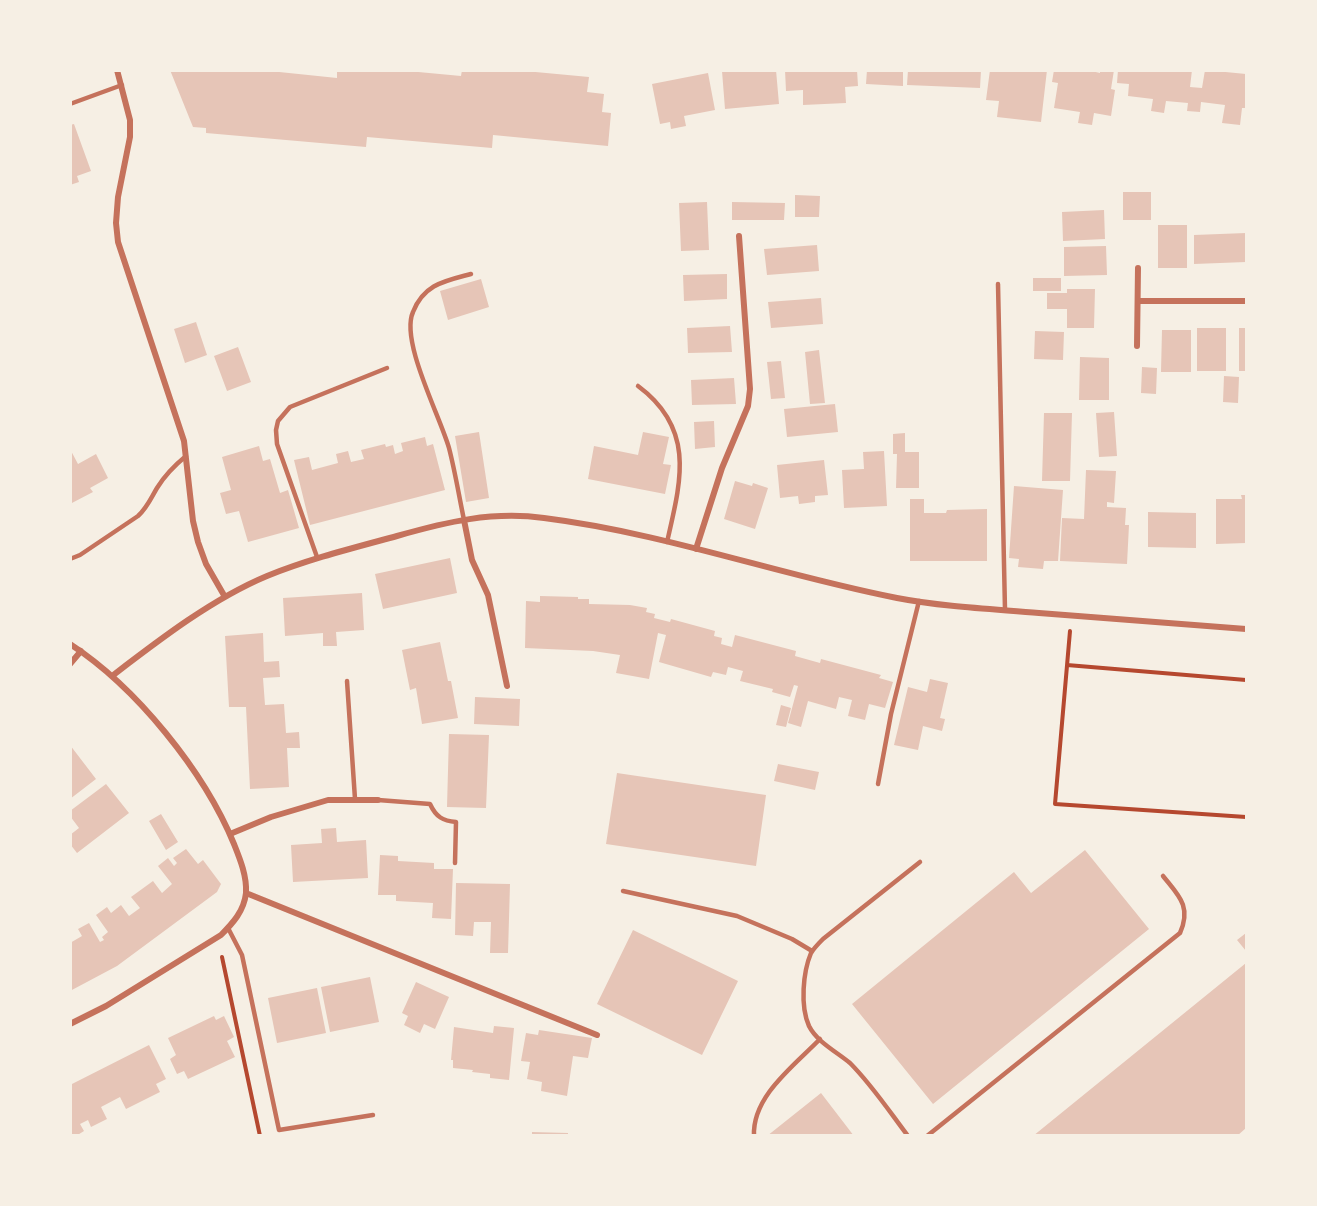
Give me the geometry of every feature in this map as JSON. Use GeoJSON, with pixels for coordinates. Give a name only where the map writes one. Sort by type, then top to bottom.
{"type":"FeatureCollection","features":[{"type":"Feature","properties":{"kind":"street"},"geometry":{"type":"LineString","coordinates":[[117,70],[130,120],[130,137],[118,197],[116,223],[118,242],[184,441],[193,521],[198,542],[206,564],[225,597]]}},
{"type":"Feature","properties":{"kind":"street"},"geometry":{"type":"LineString","coordinates":[[696,549],[722,468],[748,406],[750,389],[739,236]]}},
{"type":"Feature","properties":{"kind":"street"},"geometry":{"type":"LineString","coordinates":[[1137,346],[1138,268]]}},
{"type":"Feature","properties":{"kind":"street"},"geometry":{"type":"LineString","coordinates":[[1138,301],[1246,301]]}},
{"type":"Feature","properties":{"kind":"street"},"geometry":{"type":"LineString","coordinates":[[112,676],[151,646],[225,597],[265,577],[317,557],[482,516],[544,518],[667,542],[812,580],[919,601],[1071,616],[1246,629]]}},
{"type":"Feature","properties":{"kind":"street"},"geometry":{"type":"LineString","coordinates":[[464,520],[472,560],[488,595],[507,686]]}},
{"type":"Feature","properties":{"kind":"street"},"geometry":{"type":"LineString","coordinates":[[70,644],[112,676],[149,714],[192,769],[230,834],[242,863],[246,880],[246,893],[241,910],[228,928],[213,940],[106,1006],[70,1024]]}},
{"type":"Feature","properties":{"kind":"street"},"geometry":{"type":"LineString","coordinates":[[70,664],[81,651]]}},
{"type":"Feature","properties":{"kind":"street"},"geometry":{"type":"LineString","coordinates":[[230,834],[307,805],[328,800],[378,800]]}},
{"type":"Feature","properties":{"kind":"street"},"geometry":{"type":"LineString","coordinates":[[246,893],[597,1035]]}},
{"type":"Feature","properties":{"kind":"lane"},"geometry":{"type":"LineString","coordinates":[[70,104],[122,85]]}},
{"type":"Feature","properties":{"kind":"lane"},"geometry":{"type":"LineString","coordinates":[[464,520],[449,447],[418,364],[410,327],[411,315],[421,297],[428,290],[435,284],[471,273]]}},
{"type":"Feature","properties":{"kind":"lane"},"geometry":{"type":"LineString","coordinates":[[998,284],[1005,610]]}},
{"type":"Feature","properties":{"kind":"lane"},"geometry":{"type":"LineString","coordinates":[[317,557],[277,444],[278,421],[290,407],[387,368]]}},
{"type":"Feature","properties":{"kind":"lane"},"geometry":{"type":"LineString","coordinates":[[638,386],[662,407],[672,425],[680,451],[676,502],[667,542]]}},
{"type":"Feature","properties":{"kind":"lane"},"geometry":{"type":"LineString","coordinates":[[70,559],[80,555],[138,516],[165,477],[186,456]]}},
{"type":"Feature","properties":{"kind":"lane"},"geometry":{"type":"LineString","coordinates":[[878,783],[891,714],[919,601]]}},
{"type":"Feature","properties":{"kind":"lane"},"geometry":{"type":"LineString","coordinates":[[347,681],[355,799]]}},
{"type":"Feature","properties":{"kind":"lane"},"geometry":{"type":"LineString","coordinates":[[378,800],[430,804],[434,812],[444,821],[456,822],[455,863]]}},
{"type":"Feature","properties":{"kind":"lane"},"geometry":{"type":"LineString","coordinates":[[908,1136],[861,1076],[809,1026],[805,1011],[804,990],[812,951],[823,939],[920,862]]}},
{"type":"Feature","properties":{"kind":"lane"},"geometry":{"type":"LineString","coordinates":[[927,1136],[1180,933],[1184,923],[1184,906],[1182,900],[1163,876]]}},
{"type":"Feature","properties":{"kind":"lane"},"geometry":{"type":"LineString","coordinates":[[623,891],[737,916],[792,939],[812,951]]}},
{"type":"Feature","properties":{"kind":"lane"},"geometry":{"type":"LineString","coordinates":[[228,928],[243,955],[279,1130],[373,1115]]}},
{"type":"Feature","properties":{"kind":"lane"},"geometry":{"type":"LineString","coordinates":[[754,1136],[754,1126],[770,1091],[820,1039]]}},
{"type":"Feature","properties":{"kind":"path"},"geometry":{"type":"LineString","coordinates":[[1071,616],[1055,804],[1246,817]]}},
{"type":"Feature","properties":{"kind":"path"},"geometry":{"type":"LineString","coordinates":[[1067,665],[1246,680]]}},
{"type":"Feature","properties":{"kind":"path"},"geometry":{"type":"LineString","coordinates":[[213,940],[222,956],[260,1136]]}},
{"type":"Feature","properties":{"kind":"building"},"geometry":{"type":"Polygon","coordinates":[[[170,70],[260,70],[337,78],[337,70],[397,70],[461,76],[462,70],[514,70],[589,77],[587,92],[604,94],[602,112],[611,113],[608,146],[493,135],[492,148],[367,137],[366,147],[206,133],[206,128],[193,127],[170,70]]]}},
{"type":"Feature","properties":{"kind":"building"},"geometry":{"type":"Polygon","coordinates":[[[776,70],[779,104],[725,109],[722,71],[776,70]]]}},
{"type":"Feature","properties":{"kind":"building"},"geometry":{"type":"Polygon","coordinates":[[[785,70],[857,70],[858,86],[845,87],[846,103],[803,105],[803,90],[786,91],[785,70]]]}},
{"type":"Feature","properties":{"kind":"building"},"geometry":{"type":"Polygon","coordinates":[[[867,70],[903,70],[903,86],[866,84],[867,70]]]}},
{"type":"Feature","properties":{"kind":"building"},"geometry":{"type":"Polygon","coordinates":[[[908,70],[981,70],[980,88],[907,85],[908,70]]]}},
{"type":"Feature","properties":{"kind":"building"},"geometry":{"type":"Polygon","coordinates":[[[990,70],[1047,70],[1041,122],[997,117],[999,101],[986,100],[990,70]]]}},
{"type":"Feature","properties":{"kind":"building"},"geometry":{"type":"Polygon","coordinates":[[[1054,70],[1087,70],[1100,73],[1100,70],[1114,70],[1111,89],[1115,90],[1111,116],[1094,113],[1092,125],[1078,123],[1080,112],[1054,108],[1058,83],[1052,82],[1054,70]]]}},
{"type":"Feature","properties":{"kind":"building"},"geometry":{"type":"Polygon","coordinates":[[[1118,70],[1192,70],[1190,87],[1202,88],[1205,70],[1246,74],[1246,108],[1242,108],[1240,125],[1222,123],[1225,105],[1201,102],[1200,112],[1187,111],[1188,103],[1166,101],[1164,113],[1151,111],[1153,99],[1128,96],[1129,84],[1117,83],[1118,70]]]}},
{"type":"Feature","properties":{"kind":"building"},"geometry":{"type":"Polygon","coordinates":[[[708,73],[715,110],[684,116],[686,126],[671,129],[670,122],[660,124],[652,84],[708,73]]]}},
{"type":"Feature","properties":{"kind":"building"},"geometry":{"type":"Polygon","coordinates":[[[74,124],[91,171],[77,176],[79,182],[70,185],[70,125],[74,124]]]}},
{"type":"Feature","properties":{"kind":"building"},"geometry":{"type":"Polygon","coordinates":[[[1123,192],[1151,192],[1151,220],[1123,220],[1123,192]]]}},
{"type":"Feature","properties":{"kind":"building"},"geometry":{"type":"Polygon","coordinates":[[[795,195],[820,196],[819,217],[795,217],[795,195]]]}},
{"type":"Feature","properties":{"kind":"building"},"geometry":{"type":"Polygon","coordinates":[[[707,202],[709,250],[681,251],[679,203],[707,202]]]}},
{"type":"Feature","properties":{"kind":"building"},"geometry":{"type":"Polygon","coordinates":[[[732,202],[785,203],[784,220],[732,220],[732,202]]]}},
{"type":"Feature","properties":{"kind":"building"},"geometry":{"type":"Polygon","coordinates":[[[1104,210],[1105,239],[1063,241],[1062,212],[1104,210]]]}},
{"type":"Feature","properties":{"kind":"building"},"geometry":{"type":"Polygon","coordinates":[[[1158,225],[1187,225],[1187,268],[1158,268],[1158,225]]]}},
{"type":"Feature","properties":{"kind":"building"},"geometry":{"type":"Polygon","coordinates":[[[1246,233],[1246,262],[1194,264],[1194,235],[1246,233]]]}},
{"type":"Feature","properties":{"kind":"building"},"geometry":{"type":"Polygon","coordinates":[[[817,245],[819,271],[767,275],[764,249],[817,245]]]}},
{"type":"Feature","properties":{"kind":"building"},"geometry":{"type":"Polygon","coordinates":[[[1106,246],[1107,275],[1064,276],[1064,247],[1106,246]]]}},
{"type":"Feature","properties":{"kind":"building"},"geometry":{"type":"Polygon","coordinates":[[[727,274],[727,299],[684,301],[683,275],[727,274]]]}},
{"type":"Feature","properties":{"kind":"building"},"geometry":{"type":"Polygon","coordinates":[[[1033,278],[1061,278],[1061,291],[1033,291],[1033,278]]]}},
{"type":"Feature","properties":{"kind":"building"},"geometry":{"type":"Polygon","coordinates":[[[481,279],[489,307],[448,320],[440,291],[481,279]]]}},
{"type":"Feature","properties":{"kind":"building"},"geometry":{"type":"Polygon","coordinates":[[[1067,289],[1095,289],[1094,328],[1067,328],[1067,309],[1047,309],[1047,293],[1067,293],[1067,289]]]}},
{"type":"Feature","properties":{"kind":"building"},"geometry":{"type":"Polygon","coordinates":[[[821,298],[823,324],[771,328],[768,302],[821,298]]]}},
{"type":"Feature","properties":{"kind":"building"},"geometry":{"type":"Polygon","coordinates":[[[196,322],[207,355],[185,363],[174,329],[196,322]]]}},
{"type":"Feature","properties":{"kind":"building"},"geometry":{"type":"Polygon","coordinates":[[[730,326],[732,352],[688,353],[687,328],[730,326]]]}},
{"type":"Feature","properties":{"kind":"building"},"geometry":{"type":"Polygon","coordinates":[[[1197,328],[1226,328],[1226,371],[1197,371],[1197,328]]]}},
{"type":"Feature","properties":{"kind":"building"},"geometry":{"type":"Polygon","coordinates":[[[1239,328],[1246,328],[1246,371],[1239,371],[1239,328]]]}},
{"type":"Feature","properties":{"kind":"building"},"geometry":{"type":"Polygon","coordinates":[[[1162,330],[1191,330],[1191,372],[1161,372],[1162,330]]]}},
{"type":"Feature","properties":{"kind":"building"},"geometry":{"type":"Polygon","coordinates":[[[1035,331],[1064,332],[1063,360],[1034,359],[1035,331]]]}},
{"type":"Feature","properties":{"kind":"building"},"geometry":{"type":"Polygon","coordinates":[[[238,347],[251,382],[227,391],[214,356],[238,347]]]}},
{"type":"Feature","properties":{"kind":"building"},"geometry":{"type":"Polygon","coordinates":[[[819,350],[825,403],[810,404],[805,352],[819,350]]]}},
{"type":"Feature","properties":{"kind":"building"},"geometry":{"type":"Polygon","coordinates":[[[1080,357],[1109,358],[1109,400],[1079,400],[1080,357]]]}},
{"type":"Feature","properties":{"kind":"building"},"geometry":{"type":"Polygon","coordinates":[[[781,361],[785,398],[771,399],[767,362],[781,361]]]}},
{"type":"Feature","properties":{"kind":"building"},"geometry":{"type":"Polygon","coordinates":[[[1142,367],[1157,368],[1156,394],[1141,393],[1142,367]]]}},
{"type":"Feature","properties":{"kind":"building"},"geometry":{"type":"Polygon","coordinates":[[[1224,376],[1239,377],[1238,403],[1223,402],[1224,376]]]}},
{"type":"Feature","properties":{"kind":"building"},"geometry":{"type":"Polygon","coordinates":[[[734,378],[736,404],[692,405],[691,380],[734,378]]]}},
{"type":"Feature","properties":{"kind":"building"},"geometry":{"type":"Polygon","coordinates":[[[835,404],[838,432],[787,437],[784,409],[835,404]]]}},
{"type":"Feature","properties":{"kind":"building"},"geometry":{"type":"Polygon","coordinates":[[[1114,412],[1117,456],[1099,457],[1096,413],[1114,412]]]}},
{"type":"Feature","properties":{"kind":"building"},"geometry":{"type":"Polygon","coordinates":[[[1044,413],[1072,413],[1070,481],[1042,481],[1044,413]]]}},
{"type":"Feature","properties":{"kind":"building"},"geometry":{"type":"Polygon","coordinates":[[[714,421],[715,447],[695,449],[694,422],[714,421]]]}},
{"type":"Feature","properties":{"kind":"building"},"geometry":{"type":"Polygon","coordinates":[[[479,432],[489,498],[466,502],[455,436],[479,432]]]}},
{"type":"Feature","properties":{"kind":"building"},"geometry":{"type":"Polygon","coordinates":[[[643,432],[669,437],[663,464],[671,465],[665,494],[588,479],[594,446],[638,455],[643,432]]]}},
{"type":"Feature","properties":{"kind":"building"},"geometry":{"type":"Polygon","coordinates":[[[905,433],[905,452],[919,452],[919,488],[896,488],[897,454],[893,454],[893,434],[905,433]]]}},
{"type":"Feature","properties":{"kind":"building"},"geometry":{"type":"Polygon","coordinates":[[[425,437],[427,446],[433,444],[445,490],[310,525],[294,460],[309,457],[312,470],[338,463],[336,454],[348,451],[351,462],[364,459],[361,450],[385,444],[386,447],[393,445],[395,454],[403,451],[401,443],[425,437]]]}},
{"type":"Feature","properties":{"kind":"building"},"geometry":{"type":"Polygon","coordinates":[[[259,446],[263,461],[270,459],[280,493],[288,490],[299,528],[248,542],[239,511],[226,514],[220,493],[231,490],[222,457],[259,446]]]}},
{"type":"Feature","properties":{"kind":"building"},"geometry":{"type":"Polygon","coordinates":[[[70,449],[78,464],[96,454],[108,478],[90,488],[93,492],[70,504],[70,449]]]}},
{"type":"Feature","properties":{"kind":"building"},"geometry":{"type":"Polygon","coordinates":[[[884,451],[887,506],[844,508],[842,470],[864,469],[863,452],[884,451]]]}},
{"type":"Feature","properties":{"kind":"building"},"geometry":{"type":"Polygon","coordinates":[[[824,460],[828,495],[815,496],[815,502],[799,504],[798,496],[780,498],[777,465],[824,460]]]}},
{"type":"Feature","properties":{"kind":"building"},"geometry":{"type":"Polygon","coordinates":[[[1086,470],[1116,471],[1114,503],[1107,502],[1107,507],[1126,508],[1125,525],[1129,525],[1127,564],[1060,561],[1062,518],[1084,519],[1086,470]]]}},
{"type":"Feature","properties":{"kind":"building"},"geometry":{"type":"Polygon","coordinates":[[[735,481],[768,488],[755,529],[724,519],[735,481]]]}},
{"type":"Feature","properties":{"kind":"building"},"geometry":{"type":"Polygon","coordinates":[[[1014,486],[1063,490],[1058,561],[1044,561],[1043,569],[1018,567],[1019,559],[1009,558],[1014,486]]]}},
{"type":"Feature","properties":{"kind":"building"},"geometry":{"type":"Polygon","coordinates":[[[1241,495],[1246,495],[1246,543],[1216,544],[1216,499],[1242,499],[1241,495]]]}},
{"type":"Feature","properties":{"kind":"building"},"geometry":{"type":"Polygon","coordinates":[[[910,499],[924,499],[924,513],[987,509],[987,561],[910,561],[910,499]]]}},
{"type":"Feature","properties":{"kind":"building"},"geometry":{"type":"Polygon","coordinates":[[[1148,512],[1196,513],[1196,548],[1148,547],[1148,512]]]}},
{"type":"Feature","properties":{"kind":"building"},"geometry":{"type":"Polygon","coordinates":[[[450,558],[457,593],[383,609],[375,574],[450,558]]]}},
{"type":"Feature","properties":{"kind":"building"},"geometry":{"type":"Polygon","coordinates":[[[362,593],[364,630],[336,632],[337,646],[323,646],[323,633],[285,636],[283,598],[362,593]]]}},
{"type":"Feature","properties":{"kind":"building"},"geometry":{"type":"Polygon","coordinates":[[[540,596],[578,597],[578,599],[589,599],[589,604],[630,605],[647,608],[646,612],[655,614],[654,618],[670,622],[671,619],[715,631],[714,636],[722,638],[721,644],[732,647],[735,635],[796,651],[795,656],[820,663],[821,659],[881,675],[879,678],[893,682],[885,708],[869,704],[865,720],[848,716],[852,700],[839,697],[836,709],[808,701],[801,727],[788,723],[798,686],[794,685],[790,697],[772,692],[773,689],[740,681],[743,671],[728,667],[726,675],[713,672],[711,677],[659,662],[666,635],[658,633],[649,679],[616,673],[620,655],[593,651],[525,648],[526,601],[540,602],[540,596]]]}},
{"type":"Feature","properties":{"kind":"building"},"geometry":{"type":"Polygon","coordinates":[[[263,633],[264,662],[279,661],[280,677],[263,678],[265,705],[284,704],[286,733],[299,732],[300,748],[287,748],[289,787],[250,789],[246,707],[229,707],[225,636],[263,633]]]}},
{"type":"Feature","properties":{"kind":"building"},"geometry":{"type":"Polygon","coordinates":[[[440,642],[458,718],[422,724],[416,688],[410,690],[402,650],[440,642]]]}},
{"type":"Feature","properties":{"kind":"building"},"geometry":{"type":"Polygon","coordinates":[[[930,679],[948,683],[940,718],[945,719],[942,731],[923,726],[918,750],[894,745],[908,687],[927,692],[930,679]]]}},
{"type":"Feature","properties":{"kind":"building"},"geometry":{"type":"Polygon","coordinates":[[[475,697],[520,699],[519,726],[474,724],[475,697]]]}},
{"type":"Feature","properties":{"kind":"building"},"geometry":{"type":"Polygon","coordinates":[[[781,705],[791,708],[786,727],[776,725],[781,705]]]}},
{"type":"Feature","properties":{"kind":"building"},"geometry":{"type":"Polygon","coordinates":[[[449,734],[489,735],[486,808],[447,807],[449,734]]]}},
{"type":"Feature","properties":{"kind":"building"},"geometry":{"type":"Polygon","coordinates":[[[70,745],[96,779],[70,799],[70,745]]]}},
{"type":"Feature","properties":{"kind":"building"},"geometry":{"type":"Polygon","coordinates":[[[778,764],[819,772],[815,790],[774,781],[778,764]]]}},
{"type":"Feature","properties":{"kind":"building"},"geometry":{"type":"Polygon","coordinates":[[[617,773],[766,795],[756,866],[606,844],[617,773]]]}},
{"type":"Feature","properties":{"kind":"building"},"geometry":{"type":"Polygon","coordinates":[[[106,784],[129,813],[77,853],[70,844],[70,835],[79,828],[70,816],[70,811],[106,784]]]}},
{"type":"Feature","properties":{"kind":"building"},"geometry":{"type":"Polygon","coordinates":[[[161,814],[178,842],[166,850],[149,821],[161,814]]]}},
{"type":"Feature","properties":{"kind":"building"},"geometry":{"type":"Polygon","coordinates":[[[336,828],[337,842],[366,840],[368,878],[293,882],[291,845],[322,843],[321,829],[336,828]]]}},
{"type":"Feature","properties":{"kind":"building"},"geometry":{"type":"Polygon","coordinates":[[[186,849],[198,864],[203,860],[221,884],[217,892],[117,966],[70,991],[70,943],[82,936],[78,929],[89,923],[100,942],[104,940],[102,937],[108,932],[96,915],[107,907],[111,913],[121,905],[129,916],[140,908],[131,897],[153,881],[162,893],[172,884],[158,866],[168,858],[174,866],[177,863],[173,858],[186,849]]]}},
{"type":"Feature","properties":{"kind":"building"},"geometry":{"type":"Polygon","coordinates":[[[1085,850],[1149,929],[933,1104],[852,1004],[1014,872],[1031,893],[1085,850]]]}},
{"type":"Feature","properties":{"kind":"building"},"geometry":{"type":"Polygon","coordinates":[[[380,855],[398,856],[398,861],[434,863],[434,869],[453,869],[451,919],[432,918],[433,903],[396,901],[396,895],[378,895],[380,855]]]}},
{"type":"Feature","properties":{"kind":"building"},"geometry":{"type":"Polygon","coordinates":[[[456,883],[510,884],[508,953],[490,953],[491,922],[474,922],[473,936],[455,935],[456,883]]]}},
{"type":"Feature","properties":{"kind":"building"},"geometry":{"type":"Polygon","coordinates":[[[633,930],[738,981],[702,1055],[597,1004],[633,930]]]}},
{"type":"Feature","properties":{"kind":"building"},"geometry":{"type":"Polygon","coordinates":[[[1246,933],[1246,951],[1237,940],[1246,933]]]}},
{"type":"Feature","properties":{"kind":"building"},"geometry":{"type":"Polygon","coordinates":[[[1246,963],[1246,1128],[1237,1136],[1033,1136],[1246,963]]]}},
{"type":"Feature","properties":{"kind":"building"},"geometry":{"type":"Polygon","coordinates":[[[370,977],[379,1022],[330,1032],[321,987],[370,977]]]}},
{"type":"Feature","properties":{"kind":"building"},"geometry":{"type":"Polygon","coordinates":[[[416,982],[449,997],[435,1029],[424,1024],[420,1033],[404,1025],[408,1016],[402,1013],[416,982]]]}},
{"type":"Feature","properties":{"kind":"building"},"geometry":{"type":"Polygon","coordinates":[[[317,988],[326,1033],[277,1043],[268,998],[317,988]]]}},
{"type":"Feature","properties":{"kind":"building"},"geometry":{"type":"Polygon","coordinates":[[[214,1016],[216,1020],[224,1016],[234,1037],[227,1041],[235,1057],[188,1079],[184,1071],[177,1074],[170,1059],[176,1055],[168,1038],[214,1016]]]}},
{"type":"Feature","properties":{"kind":"building"},"geometry":{"type":"Polygon","coordinates":[[[494,1026],[514,1028],[509,1080],[490,1078],[490,1074],[472,1072],[473,1070],[453,1068],[453,1060],[451,1060],[454,1027],[493,1033],[494,1026]]]}},
{"type":"Feature","properties":{"kind":"building"},"geometry":{"type":"Polygon","coordinates":[[[539,1030],[592,1038],[588,1058],[573,1056],[567,1096],[541,1091],[542,1082],[527,1079],[530,1062],[521,1061],[526,1033],[538,1035],[539,1030]]]}},
{"type":"Feature","properties":{"kind":"building"},"geometry":{"type":"Polygon","coordinates":[[[149,1045],[166,1079],[156,1084],[160,1092],[126,1109],[120,1097],[101,1107],[107,1119],[91,1127],[88,1120],[80,1124],[84,1131],[76,1136],[70,1136],[70,1085],[149,1045]]]}},
{"type":"Feature","properties":{"kind":"building"},"geometry":{"type":"Polygon","coordinates":[[[821,1093],[854,1136],[767,1136],[821,1093]]]}},
{"type":"Feature","properties":{"kind":"building"},"geometry":{"type":"Polygon","coordinates":[[[532,1132],[568,1133],[568,1136],[532,1136],[532,1132]]]}}]}
